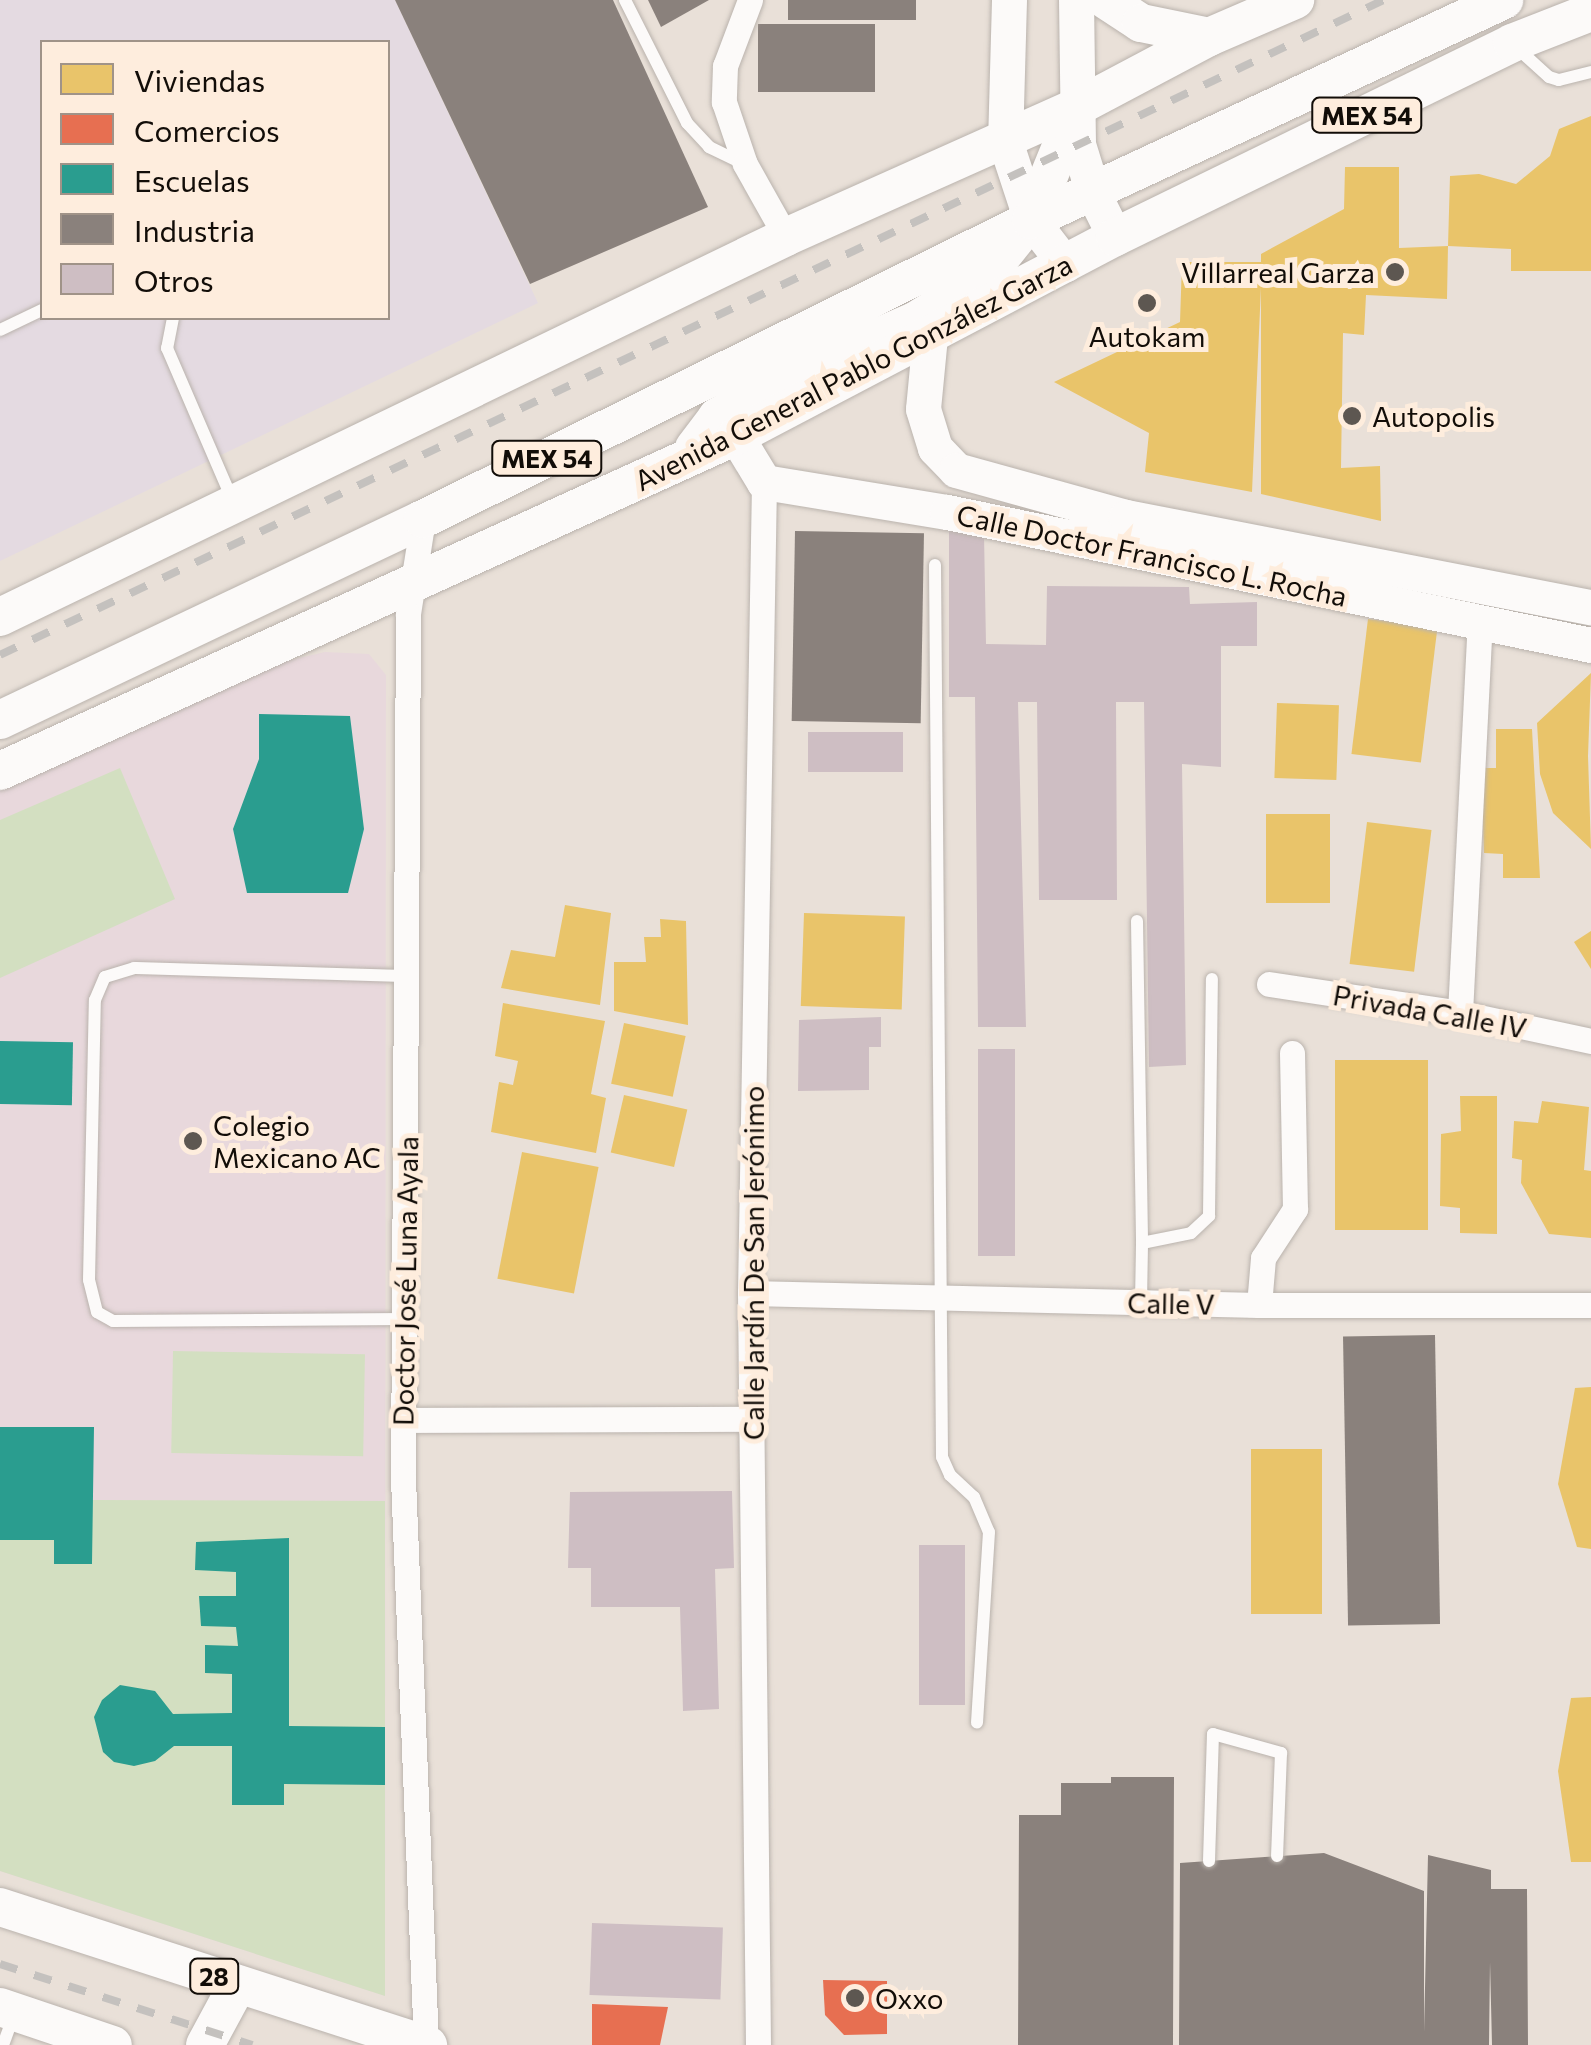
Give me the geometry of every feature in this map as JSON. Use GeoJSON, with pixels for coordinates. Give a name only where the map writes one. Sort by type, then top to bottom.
{"type":"FeatureCollection","features":[{"type":"Feature","properties":{"kind":"main road"},"geometry":{"type":"LineString","coordinates":[[1106,0],[1141,23],[1209,37]]}},
{"type":"Feature","properties":{"kind":"main road"},"geometry":{"type":"LineString","coordinates":[[0,617],[786,237],[1078,108],[1209,37],[1295,0]]}},
{"type":"Feature","properties":{"kind":"main road","name":"Avenida General Pablo González Garza"},"geometry":{"type":"LineString","coordinates":[[0,720],[423,519],[1031,220],[1504,0]]}},
{"type":"Feature","properties":{"kind":"main road","name":"Avenida General Pablo González Garza"},"geometry":{"type":"LineString","coordinates":[[0,771],[232,662],[411,588],[690,458],[1116,237],[1512,43],[1591,12]]}},
{"type":"Feature","properties":{"kind":"main road"},"geometry":{"type":"LineString","coordinates":[[690,458],[703,430],[717,417],[790,375],[914,320],[986,276],[1031,220],[1078,108]]}},
{"type":"Feature","properties":{"kind":"main road","name":"28"},"geometry":{"type":"LineString","coordinates":[[0,1906],[238,1984],[383,2037],[427,2045]]}},
{"type":"Feature","properties":{"kind":"main road"},"geometry":{"type":"LineString","coordinates":[[205,2045],[238,1984]]}},
{"type":"Feature","properties":{"kind":"main road"},"geometry":{"type":"LineString","coordinates":[[6,2021],[114,2045]]}},
{"type":"Feature","properties":{"kind":"street"},"geometry":{"type":"LineString","coordinates":[[750,0],[725,66],[724,102],[745,164],[786,237]]}},
{"type":"Feature","properties":{"kind":"street"},"geometry":{"type":"LineString","coordinates":[[1009,0],[1005,141],[1031,220],[1065,264]]}},
{"type":"Feature","properties":{"kind":"street"},"geometry":{"type":"LineString","coordinates":[[1076,0],[1078,144],[1093,192],[1116,237]]}},
{"type":"Feature","properties":{"kind":"street","name":"Calle Doctor Francisco L. Rocha"},"geometry":{"type":"LineString","coordinates":[[930,336],[923,410],[935,448],[956,470],[1122,533]]}},
{"type":"Feature","properties":{"kind":"street"},"geometry":{"type":"LineString","coordinates":[[736,436],[764,482]]}},
{"type":"Feature","properties":{"kind":"street"},"geometry":{"type":"LineString","coordinates":[[947,512],[956,470]]}},
{"type":"Feature","properties":{"kind":"street","name":"Calle Doctor Francisco L. Rocha"},"geometry":{"type":"LineString","coordinates":[[764,482],[947,512],[1122,533],[1389,586],[1591,607]]}},
{"type":"Feature","properties":{"kind":"street","name":"Calle Jardín De San Jerónimo"},"geometry":{"type":"LineString","coordinates":[[758,2045],[750,1294],[764,482]]}},
{"type":"Feature","properties":{"kind":"street","name":"Doctor José Luna Ayala"},"geometry":{"type":"LineString","coordinates":[[423,519],[411,588],[403,1479],[427,2045]]}},
{"type":"Feature","properties":{"kind":"street","name":"Calle Doctor Francisco L. Rocha"},"geometry":{"type":"LineString","coordinates":[[1389,586],[1480,623],[1591,645]]}},
{"type":"Feature","properties":{"kind":"street"},"geometry":{"type":"LineString","coordinates":[[1460,1013],[1480,623]]}},
{"type":"Feature","properties":{"kind":"street","name":"Privada Calle IV"},"geometry":{"type":"LineString","coordinates":[[1269,984],[1460,1013],[1591,1040]]}},
{"type":"Feature","properties":{"kind":"street"},"geometry":{"type":"LineString","coordinates":[[1259,1305],[1263,1258],[1295,1209],[1292,1053]]}},
{"type":"Feature","properties":{"kind":"street","name":"Calle V"},"geometry":{"type":"LineString","coordinates":[[750,1294],[1259,1305],[1591,1306]]}},
{"type":"Feature","properties":{"kind":"street"},"geometry":{"type":"LineString","coordinates":[[404,1420],[751,1418]]}},
{"type":"Feature","properties":{"kind":"lane"},"geometry":{"type":"LineString","coordinates":[[625,0],[687,122],[709,147],[745,164]]}},
{"type":"Feature","properties":{"kind":"lane"},"geometry":{"type":"LineString","coordinates":[[1512,43],[1549,78],[1559,80],[1591,72]]}},
{"type":"Feature","properties":{"kind":"lane"},"geometry":{"type":"LineString","coordinates":[[0,330],[40,311]]}},
{"type":"Feature","properties":{"kind":"lane"},"geometry":{"type":"LineString","coordinates":[[173,320],[168,348],[235,506]]}},
{"type":"Feature","properties":{"kind":"lane"},"geometry":{"type":"LineString","coordinates":[[935,564],[944,1298],[942,1457],[950,1475],[974,1496],[989,1532],[976,1722]]}},
{"type":"Feature","properties":{"kind":"lane"},"geometry":{"type":"LineString","coordinates":[[1137,921],[1141,1302]]}},
{"type":"Feature","properties":{"kind":"lane"},"geometry":{"type":"LineString","coordinates":[[404,1319],[113,1320],[97,1312],[89,1280],[95,1000],[105,977],[134,968],[408,976]]}},
{"type":"Feature","properties":{"kind":"lane"},"geometry":{"type":"LineString","coordinates":[[1142,1243],[1191,1234],[1209,1216],[1212,979]]}},
{"type":"Feature","properties":{"kind":"lane"},"geometry":{"type":"LineString","coordinates":[[1209,1862],[1213,1734],[1280,1752],[1277,1856]]}},
{"type":"Feature","properties":{"kind":"shaded area"},"geometry":{"type":"Polygon","coordinates":[[[0,0],[395,0],[538,303],[0,561],[0,0]]]}},
{"type":"Feature","properties":{"kind":"shaded area","name":"Colegio Mexicano AC"},"geometry":{"type":"Polygon","coordinates":[[[325,652],[369,654],[386,675],[385,1996],[0,1871],[0,790],[265,666],[325,652]]]}},
{"type":"Feature","properties":{"kind":"green space"},"geometry":{"type":"Polygon","coordinates":[[[120,768],[175,899],[0,978],[0,820],[120,768]]]}},
{"type":"Feature","properties":{"kind":"green space"},"geometry":{"type":"Polygon","coordinates":[[[173,1351],[365,1354],[363,1456],[171,1453],[173,1351]]]}},
{"type":"Feature","properties":{"kind":"green space"},"geometry":{"type":"Polygon","coordinates":[[[92,1500],[385,1501],[385,1996],[0,1871],[0,1540],[54,1540],[92,1500]]]}},
{"type":"Feature","properties":{"kind":"building: Viviendas"},"geometry":{"type":"Polygon","coordinates":[[[1591,116],[1591,271],[1511,271],[1511,249],[1448,246],[1450,176],[1479,174],[1516,184],[1550,156],[1559,129],[1591,116]]]}},
{"type":"Feature","properties":{"kind":"building: Viviendas"},"geometry":{"type":"Polygon","coordinates":[[[1345,167],[1399,167],[1399,248],[1448,246],[1447,299],[1366,295],[1364,335],[1343,333],[1341,468],[1380,466],[1381,521],[1261,494],[1261,287],[1252,492],[1145,472],[1149,433],[1054,382],[1180,322],[1182,262],[1261,262],[1261,254],[1344,209],[1345,167]]]}},
{"type":"Feature","properties":{"kind":"building: Viviendas"},"geometry":{"type":"Polygon","coordinates":[[[1368,619],[1437,628],[1421,763],[1351,754],[1368,619]]]}},
{"type":"Feature","properties":{"kind":"building: Viviendas"},"geometry":{"type":"Polygon","coordinates":[[[1591,673],[1591,849],[1553,813],[1540,774],[1537,723],[1591,673]]]}},
{"type":"Feature","properties":{"kind":"building: Viviendas"},"geometry":{"type":"Polygon","coordinates":[[[1277,703],[1339,705],[1336,780],[1274,778],[1277,703]]]}},
{"type":"Feature","properties":{"kind":"building: Viviendas"},"geometry":{"type":"Polygon","coordinates":[[[1496,729],[1532,729],[1540,878],[1503,878],[1503,854],[1484,853],[1481,768],[1496,768],[1496,729]]]}},
{"type":"Feature","properties":{"kind":"building: Viviendas"},"geometry":{"type":"Polygon","coordinates":[[[1266,814],[1330,814],[1330,903],[1266,903],[1266,814]]]}},
{"type":"Feature","properties":{"kind":"building: Viviendas"},"geometry":{"type":"Polygon","coordinates":[[[1367,822],[1432,830],[1414,972],[1350,964],[1367,822]]]}},
{"type":"Feature","properties":{"kind":"building: Viviendas"},"geometry":{"type":"Polygon","coordinates":[[[565,905],[611,913],[600,1005],[501,988],[511,950],[555,957],[565,905]]]}},
{"type":"Feature","properties":{"kind":"building: Viviendas"},"geometry":{"type":"Polygon","coordinates":[[[804,913],[905,917],[902,1009],[801,1006],[804,913]]]}},
{"type":"Feature","properties":{"kind":"building: Viviendas"},"geometry":{"type":"Polygon","coordinates":[[[660,919],[686,921],[688,1025],[614,1011],[614,962],[646,962],[644,937],[661,937],[660,919]]]}},
{"type":"Feature","properties":{"kind":"building: Viviendas"},"geometry":{"type":"Polygon","coordinates":[[[1591,931],[1591,969],[1574,942],[1591,931]]]}},
{"type":"Feature","properties":{"kind":"building: Viviendas"},"geometry":{"type":"Polygon","coordinates":[[[503,1003],[605,1021],[591,1094],[606,1098],[596,1153],[491,1132],[499,1082],[513,1085],[518,1061],[495,1056],[503,1003]]]}},
{"type":"Feature","properties":{"kind":"building: Viviendas"},"geometry":{"type":"Polygon","coordinates":[[[624,1023],[686,1036],[673,1097],[611,1084],[624,1023]]]}},
{"type":"Feature","properties":{"kind":"building: Viviendas"},"geometry":{"type":"Polygon","coordinates":[[[1335,1060],[1428,1060],[1428,1230],[1335,1230],[1335,1060]]]}},
{"type":"Feature","properties":{"kind":"building: Viviendas"},"geometry":{"type":"Polygon","coordinates":[[[624,1095],[687,1110],[674,1167],[611,1152],[624,1095]]]}},
{"type":"Feature","properties":{"kind":"building: Viviendas"},"geometry":{"type":"Polygon","coordinates":[[[1460,1096],[1497,1096],[1497,1234],[1460,1233],[1460,1208],[1440,1206],[1441,1134],[1461,1131],[1460,1096]]]}},
{"type":"Feature","properties":{"kind":"building: Viviendas"},"geometry":{"type":"Polygon","coordinates":[[[1542,1101],[1589,1107],[1584,1170],[1591,1171],[1591,1238],[1549,1234],[1521,1183],[1522,1160],[1512,1158],[1514,1121],[1538,1123],[1542,1101]]]}},
{"type":"Feature","properties":{"kind":"building: Viviendas"},"geometry":{"type":"Polygon","coordinates":[[[522,1152],[599,1167],[574,1294],[497,1279],[522,1152]]]}},
{"type":"Feature","properties":{"kind":"building: Viviendas"},"geometry":{"type":"Polygon","coordinates":[[[1591,1387],[1591,1549],[1577,1547],[1558,1484],[1575,1388],[1591,1387]]]}},
{"type":"Feature","properties":{"kind":"building: Viviendas"},"geometry":{"type":"Polygon","coordinates":[[[1251,1449],[1322,1449],[1322,1614],[1251,1614],[1251,1449]]]}},
{"type":"Feature","properties":{"kind":"building: Viviendas"},"geometry":{"type":"Polygon","coordinates":[[[1591,1697],[1591,1862],[1571,1862],[1558,1771],[1571,1698],[1591,1697]]]}},
{"type":"Feature","properties":{"kind":"building: Comercios","name":"Oxxo"},"geometry":{"type":"Polygon","coordinates":[[[823,1980],[887,1981],[887,2034],[844,2035],[825,2015],[823,1980]]]}},
{"type":"Feature","properties":{"kind":"building: Comercios"},"geometry":{"type":"Polygon","coordinates":[[[592,2004],[668,2007],[660,2045],[592,2045],[592,2004]]]}},
{"type":"Feature","properties":{"kind":"building: Escuelas"},"geometry":{"type":"Polygon","coordinates":[[[259,714],[350,716],[364,829],[348,893],[247,893],[233,829],[259,759],[259,714]]]}},
{"type":"Feature","properties":{"kind":"building: Escuelas"},"geometry":{"type":"Polygon","coordinates":[[[0,1041],[73,1042],[72,1105],[0,1104],[0,1041]]]}},
{"type":"Feature","properties":{"kind":"building: Escuelas"},"geometry":{"type":"Polygon","coordinates":[[[0,1427],[94,1427],[92,1564],[54,1564],[54,1540],[0,1540],[0,1427]]]}},
{"type":"Feature","properties":{"kind":"building: Escuelas"},"geometry":{"type":"Polygon","coordinates":[[[289,1538],[289,1726],[385,1727],[385,1785],[284,1784],[284,1805],[232,1805],[232,1746],[174,1746],[155,1761],[134,1766],[114,1762],[103,1752],[94,1717],[102,1700],[120,1685],[155,1691],[173,1714],[232,1713],[232,1674],[205,1673],[205,1645],[238,1646],[236,1627],[201,1626],[199,1596],[236,1596],[236,1572],[195,1570],[196,1542],[289,1538]]]}},
{"type":"Feature","properties":{"kind":"building: Industria"},"geometry":{"type":"Polygon","coordinates":[[[395,0],[613,0],[708,207],[530,284],[395,0]]]}},
{"type":"Feature","properties":{"kind":"building: Industria"},"geometry":{"type":"Polygon","coordinates":[[[648,0],[709,0],[661,27],[648,0]]]}},
{"type":"Feature","properties":{"kind":"building: Industria"},"geometry":{"type":"Polygon","coordinates":[[[788,0],[916,0],[916,20],[788,20],[788,0]]]}},
{"type":"Feature","properties":{"kind":"building: Industria"},"geometry":{"type":"Polygon","coordinates":[[[758,24],[875,24],[875,92],[758,92],[758,24]]]}},
{"type":"Feature","properties":{"kind":"building: Industria"},"geometry":{"type":"Polygon","coordinates":[[[795,531],[924,533],[921,723],[792,721],[795,531]]]}},
{"type":"Feature","properties":{"kind":"building: Industria"},"geometry":{"type":"Polygon","coordinates":[[[1435,1335],[1440,1624],[1348,1626],[1343,1337],[1435,1335]]]}},
{"type":"Feature","properties":{"kind":"building: Industria"},"geometry":{"type":"Polygon","coordinates":[[[1111,1777],[1174,1777],[1173,2045],[1018,2045],[1019,1815],[1061,1815],[1061,1783],[1111,1783],[1111,1777]]]}},
{"type":"Feature","properties":{"kind":"building: Industria"},"geometry":{"type":"Polygon","coordinates":[[[1324,1853],[1424,1891],[1424,2032],[1428,1855],[1491,1870],[1491,1889],[1527,1889],[1528,2045],[1492,2045],[1490,1962],[1489,2045],[1179,2045],[1180,1863],[1324,1853]]]}},
{"type":"Feature","properties":{"kind":"building: Otros"},"geometry":{"type":"Polygon","coordinates":[[[949,527],[984,534],[986,644],[1046,645],[1047,586],[1189,587],[1190,604],[1257,602],[1257,646],[1221,646],[1221,767],[1182,764],[1186,1065],[1149,1067],[1144,702],[1116,702],[1117,900],[1039,900],[1037,702],[1018,702],[1026,1027],[978,1027],[975,697],[949,697],[949,527]]]}},
{"type":"Feature","properties":{"kind":"building: Otros"},"geometry":{"type":"Polygon","coordinates":[[[808,732],[903,732],[903,772],[808,772],[808,732]]]}},
{"type":"Feature","properties":{"kind":"building: Otros"},"geometry":{"type":"Polygon","coordinates":[[[881,1017],[881,1047],[869,1047],[869,1090],[798,1091],[799,1020],[881,1017]]]}},
{"type":"Feature","properties":{"kind":"building: Otros"},"geometry":{"type":"Polygon","coordinates":[[[978,1049],[1015,1049],[1015,1256],[978,1256],[978,1049]]]}},
{"type":"Feature","properties":{"kind":"building: Otros"},"geometry":{"type":"Polygon","coordinates":[[[732,1491],[734,1568],[715,1569],[719,1709],[683,1711],[680,1607],[591,1607],[591,1568],[568,1568],[570,1492],[732,1491]]]}},
{"type":"Feature","properties":{"kind":"building: Otros"},"geometry":{"type":"Polygon","coordinates":[[[919,1545],[965,1545],[965,1705],[919,1705],[919,1545]]]}},
{"type":"Feature","properties":{"kind":"building: Otros"},"geometry":{"type":"Polygon","coordinates":[[[592,1923],[723,1928],[720,2000],[589,1995],[592,1923]]]}},
{"type":"Feature","properties":{"kind":"railway"},"geometry":{"type":"LineString","coordinates":[[0,655],[1384,0]]}},
{"type":"Feature","properties":{"kind":"railway"},"geometry":{"type":"LineString","coordinates":[[0,1964],[252,2045]]}},
{"type":"Feature","properties":{"kind":"place","name":"Villarreal Garza"},"geometry":{"type":"Point","coordinates":[1395,272]}},
{"type":"Feature","properties":{"kind":"place","name":"Autokam"},"geometry":{"type":"Point","coordinates":[1147,303]}},
{"type":"Feature","properties":{"kind":"place","name":"Autopolis"},"geometry":{"type":"Point","coordinates":[1352,416]}},
{"type":"Feature","properties":{"kind":"place","name":"Colegio Mexicano AC"},"geometry":{"type":"Point","coordinates":[193,1141]}},
{"type":"Feature","properties":{"kind":"place","name":"Oxxo"},"geometry":{"type":"Point","coordinates":[855,1998]}}]}
